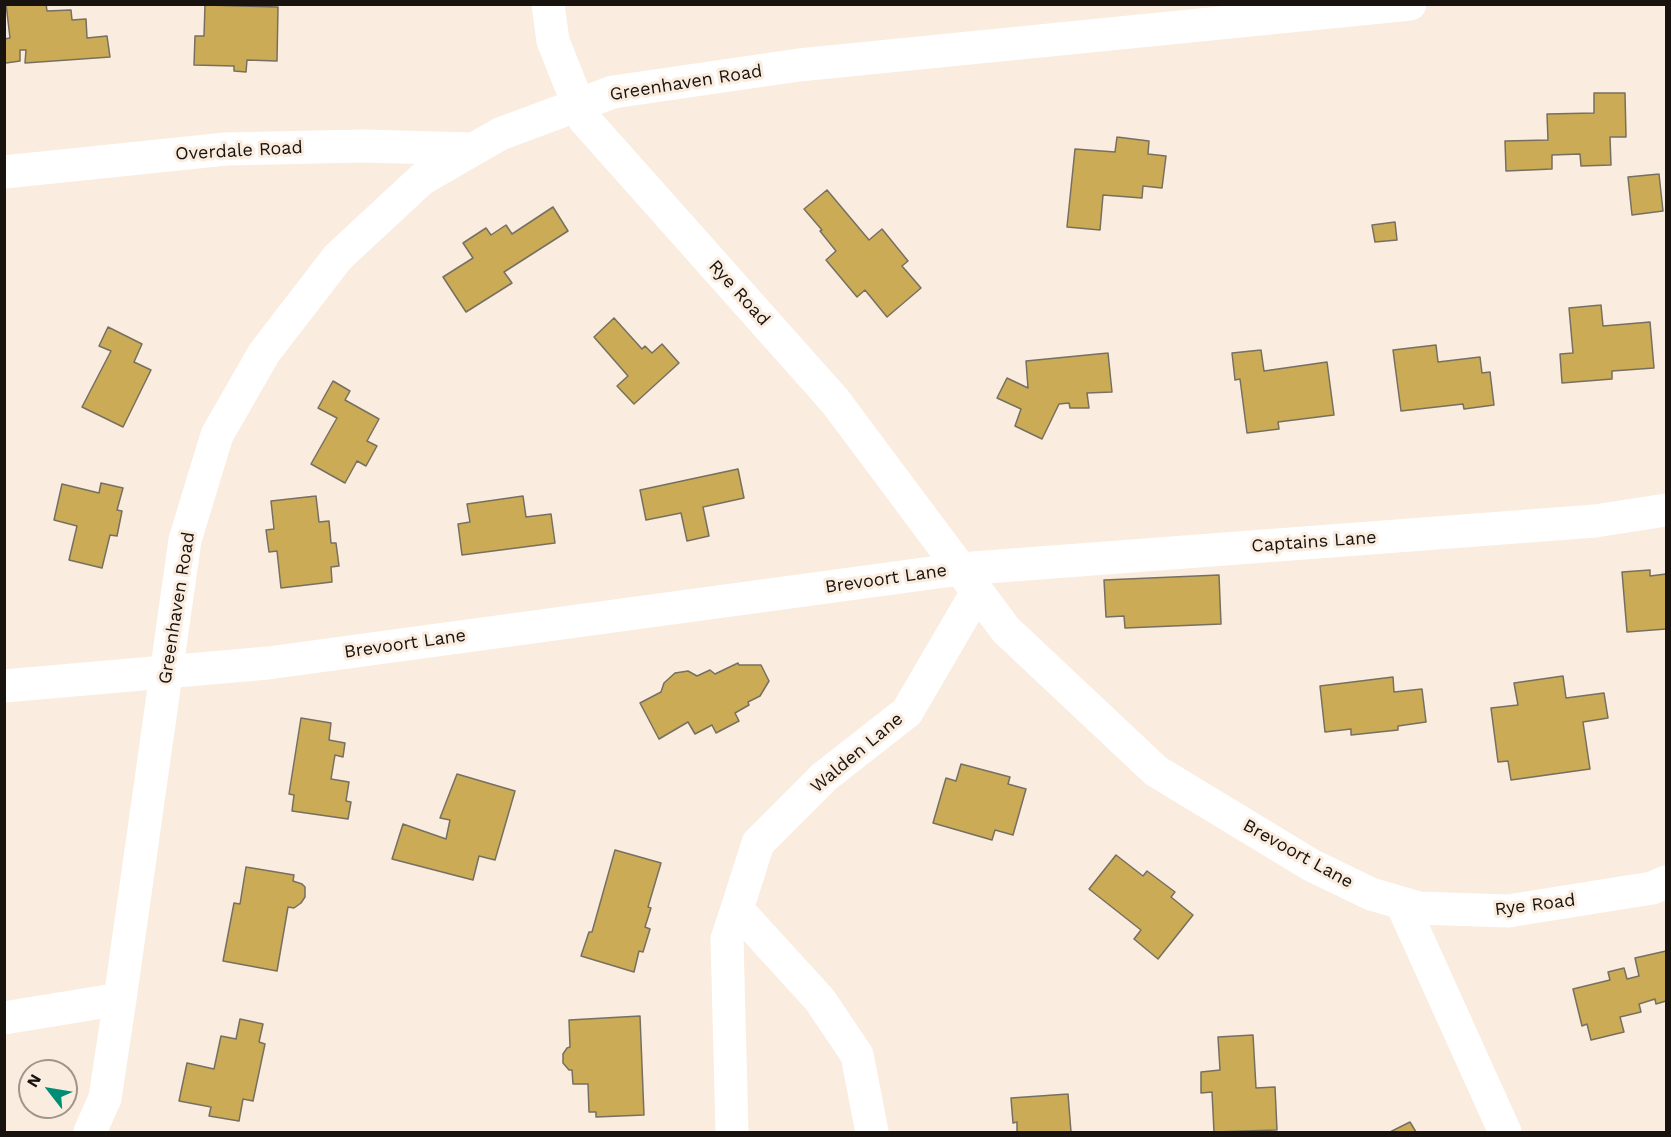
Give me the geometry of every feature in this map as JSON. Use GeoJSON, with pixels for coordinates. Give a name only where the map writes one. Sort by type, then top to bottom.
{"type":"FeatureCollection","features":[{"type":"Feature","properties":{"kind":"street","name":"Rye Road"},"geometry":{"type":"LineString","coordinates":[[548,4],[554,41],[584,119],[835,401],[969,580]]}},
{"type":"Feature","properties":{"kind":"street","name":"Greenhaven Road"},"geometry":{"type":"LineString","coordinates":[[90,1132],[105,1098],[186,540],[217,435],[264,353],[338,257],[422,179],[500,134],[613,92],[799,65],[1410,4]]}},
{"type":"Feature","properties":{"kind":"street","name":"Overdale Road"},"geometry":{"type":"LineString","coordinates":[[4,172],[226,149],[362,146],[474,149]]}},
{"type":"Feature","properties":{"kind":"street","name":"Captains Lane"},"geometry":{"type":"LineString","coordinates":[[969,580],[1595,520],[1666,510]]}},
{"type":"Feature","properties":{"kind":"street","name":"Brevoort Lane"},"geometry":{"type":"LineString","coordinates":[[4,686],[279,662],[969,580],[1006,630],[1156,771],[1311,865],[1371,894],[1402,903]]}},
{"type":"Feature","properties":{"kind":"street","name":"Walden Lane"},"geometry":{"type":"LineString","coordinates":[[732,1132],[727,939],[758,843],[824,777],[907,712],[969,580]]}},
{"type":"Feature","properties":{"kind":"street","name":"Rye Road"},"geometry":{"type":"LineString","coordinates":[[1402,903],[1419,908],[1508,911],[1652,888],[1666,882]]}},
{"type":"Feature","properties":{"kind":"street"},"geometry":{"type":"LineString","coordinates":[[1402,903],[1505,1132]]}},
{"type":"Feature","properties":{"kind":"street"},"geometry":{"type":"LineString","coordinates":[[736,909],[820,1000],[857,1055],[872,1132]]}},
{"type":"Feature","properties":{"kind":"street"},"geometry":{"type":"LineString","coordinates":[[4,1018],[120,999]]}},
{"type":"Feature","properties":{"kind":"building"},"geometry":{"type":"Polygon","coordinates":[[[6,4],[46,4],[47,11],[71,10],[72,20],[86,19],[87,38],[107,36],[110,57],[25,63],[26,50],[20,50],[20,61],[4,62],[4,39],[10,38],[6,4]]]}},
{"type":"Feature","properties":{"kind":"building"},"geometry":{"type":"Polygon","coordinates":[[[205,5],[278,7],[277,61],[247,60],[246,72],[234,71],[234,66],[194,65],[195,36],[204,36],[205,5]]]}},
{"type":"Feature","properties":{"kind":"building"},"geometry":{"type":"Polygon","coordinates":[[[1594,93],[1625,93],[1626,137],[1610,137],[1611,165],[1581,166],[1580,154],[1552,155],[1552,169],[1506,171],[1505,141],[1548,140],[1547,114],[1594,113],[1594,93]]]}},
{"type":"Feature","properties":{"kind":"building"},"geometry":{"type":"Polygon","coordinates":[[[1117,137],[1149,141],[1148,154],[1166,156],[1162,188],[1143,186],[1142,198],[1103,195],[1100,230],[1067,227],[1075,149],[1115,152],[1117,137]]]}},
{"type":"Feature","properties":{"kind":"building"},"geometry":{"type":"Polygon","coordinates":[[[1659,174],[1663,211],[1632,215],[1628,177],[1659,174]]]}},
{"type":"Feature","properties":{"kind":"building"},"geometry":{"type":"Polygon","coordinates":[[[827,190],[869,240],[882,229],[908,261],[902,266],[921,288],[887,317],[865,290],[857,297],[826,260],[836,251],[804,209],[827,190]]]}},
{"type":"Feature","properties":{"kind":"building"},"geometry":{"type":"Polygon","coordinates":[[[553,207],[568,231],[504,272],[512,283],[466,312],[443,277],[473,258],[463,243],[486,228],[491,235],[506,225],[512,234],[553,207]]]}},
{"type":"Feature","properties":{"kind":"building"},"geometry":{"type":"Polygon","coordinates":[[[1395,222],[1397,240],[1375,242],[1372,225],[1395,222]]]}},
{"type":"Feature","properties":{"kind":"building"},"geometry":{"type":"Polygon","coordinates":[[[1601,305],[1603,326],[1650,322],[1654,368],[1612,371],[1612,379],[1562,383],[1560,354],[1573,353],[1569,308],[1601,305]]]}},
{"type":"Feature","properties":{"kind":"building"},"geometry":{"type":"Polygon","coordinates":[[[614,318],[642,349],[645,346],[652,353],[662,344],[679,363],[634,404],[617,386],[628,376],[594,337],[614,318]]]}},
{"type":"Feature","properties":{"kind":"building"},"geometry":{"type":"Polygon","coordinates":[[[108,327],[142,344],[134,362],[151,370],[123,427],[82,407],[111,351],[99,346],[108,327]]]}},
{"type":"Feature","properties":{"kind":"building"},"geometry":{"type":"Polygon","coordinates":[[[1436,345],[1438,362],[1480,357],[1482,373],[1490,372],[1494,405],[1464,409],[1463,404],[1401,411],[1393,350],[1436,345]]]}},
{"type":"Feature","properties":{"kind":"building"},"geometry":{"type":"Polygon","coordinates":[[[1261,350],[1264,371],[1327,362],[1334,415],[1278,422],[1279,429],[1247,433],[1240,379],[1235,380],[1232,353],[1261,350]]]}},
{"type":"Feature","properties":{"kind":"building"},"geometry":{"type":"Polygon","coordinates":[[[1108,353],[1112,392],[1087,393],[1089,408],[1070,408],[1069,403],[1059,404],[1042,439],[1015,426],[1021,409],[997,398],[1007,378],[1028,388],[1026,361],[1108,353]]]}},
{"type":"Feature","properties":{"kind":"building"},"geometry":{"type":"Polygon","coordinates":[[[333,381],[350,391],[345,400],[379,419],[367,441],[377,446],[366,466],[357,461],[345,483],[311,464],[337,418],[318,408],[333,381]]]}},
{"type":"Feature","properties":{"kind":"building"},"geometry":{"type":"Polygon","coordinates":[[[738,469],[744,498],[703,507],[709,536],[687,541],[681,513],[646,520],[640,490],[738,469]]]}},
{"type":"Feature","properties":{"kind":"building"},"geometry":{"type":"Polygon","coordinates":[[[101,483],[123,488],[117,510],[122,511],[117,536],[110,535],[102,568],[69,560],[77,526],[54,520],[62,484],[99,493],[101,483]]]}},
{"type":"Feature","properties":{"kind":"building"},"geometry":{"type":"Polygon","coordinates":[[[316,496],[319,522],[329,521],[331,543],[336,543],[339,566],[331,567],[332,582],[281,588],[277,551],[269,552],[266,530],[274,529],[271,501],[316,496]]]}},
{"type":"Feature","properties":{"kind":"building"},"geometry":{"type":"Polygon","coordinates":[[[523,496],[526,517],[551,514],[555,543],[462,555],[458,524],[470,522],[467,504],[523,496]]]}},
{"type":"Feature","properties":{"kind":"building"},"geometry":{"type":"Polygon","coordinates":[[[1650,570],[1650,576],[1666,574],[1666,629],[1627,632],[1622,572],[1650,570]]]}},
{"type":"Feature","properties":{"kind":"building"},"geometry":{"type":"Polygon","coordinates":[[[1219,575],[1221,624],[1125,628],[1124,616],[1106,617],[1104,580],[1219,575]]]}},
{"type":"Feature","properties":{"kind":"building"},"geometry":{"type":"Polygon","coordinates":[[[738,663],[739,665],[761,665],[769,681],[760,696],[735,713],[739,721],[716,733],[712,725],[695,734],[688,722],[659,739],[640,703],[661,692],[664,683],[675,673],[688,671],[697,676],[710,670],[715,674],[738,663]]]}},
{"type":"Feature","properties":{"kind":"building"},"geometry":{"type":"Polygon","coordinates":[[[1563,676],[1566,698],[1604,693],[1608,718],[1583,722],[1590,769],[1511,780],[1508,761],[1498,762],[1491,708],[1518,705],[1514,683],[1563,676]]]}},
{"type":"Feature","properties":{"kind":"building"},"geometry":{"type":"Polygon","coordinates":[[[1393,677],[1394,692],[1422,689],[1426,722],[1398,726],[1398,730],[1351,735],[1351,729],[1325,732],[1320,686],[1393,677]]]}},
{"type":"Feature","properties":{"kind":"building"},"geometry":{"type":"Polygon","coordinates":[[[301,718],[331,723],[329,740],[345,743],[343,757],[335,755],[331,779],[349,782],[346,801],[351,802],[348,819],[292,811],[294,795],[289,794],[301,718]]]}},
{"type":"Feature","properties":{"kind":"building"},"geometry":{"type":"Polygon","coordinates":[[[961,764],[1010,777],[1008,784],[1026,789],[1013,835],[995,830],[992,840],[933,823],[946,778],[956,781],[961,764]]]}},
{"type":"Feature","properties":{"kind":"building"},"geometry":{"type":"Polygon","coordinates":[[[457,774],[515,791],[495,860],[479,856],[473,880],[392,859],[403,824],[446,839],[450,820],[440,818],[457,774]]]}},
{"type":"Feature","properties":{"kind":"building"},"geometry":{"type":"Polygon","coordinates":[[[615,850],[661,863],[648,907],[651,908],[645,927],[650,929],[643,952],[639,951],[634,972],[581,956],[589,932],[592,932],[615,850]]]}},
{"type":"Feature","properties":{"kind":"building"},"geometry":{"type":"Polygon","coordinates":[[[1116,855],[1143,876],[1147,871],[1175,892],[1171,897],[1193,915],[1158,959],[1134,939],[1141,930],[1089,889],[1116,855]]]}},
{"type":"Feature","properties":{"kind":"building"},"geometry":{"type":"Polygon","coordinates":[[[246,867],[294,875],[293,881],[305,887],[305,897],[301,903],[294,908],[288,907],[277,971],[223,961],[234,903],[240,904],[246,867]]]}},
{"type":"Feature","properties":{"kind":"building"},"geometry":{"type":"Polygon","coordinates":[[[1666,951],[1666,1001],[1656,1004],[1655,999],[1639,1004],[1641,1012],[1620,1017],[1624,1032],[1591,1040],[1587,1024],[1582,1026],[1573,989],[1610,980],[1608,972],[1624,968],[1627,979],[1639,976],[1635,958],[1666,951]]]}},
{"type":"Feature","properties":{"kind":"building"},"geometry":{"type":"Polygon","coordinates":[[[640,1016],[644,1115],[596,1117],[596,1112],[589,1112],[588,1084],[573,1084],[572,1070],[569,1070],[563,1063],[563,1054],[570,1047],[569,1020],[640,1016]]]}},
{"type":"Feature","properties":{"kind":"building"},"geometry":{"type":"Polygon","coordinates":[[[240,1019],[263,1024],[259,1042],[265,1044],[253,1101],[243,1099],[239,1121],[209,1116],[211,1107],[179,1101],[187,1063],[214,1069],[221,1036],[236,1039],[240,1019]]]}},
{"type":"Feature","properties":{"kind":"building"},"geometry":{"type":"Polygon","coordinates":[[[1253,1035],[1256,1088],[1275,1087],[1277,1130],[1214,1132],[1212,1092],[1201,1093],[1201,1072],[1220,1070],[1218,1037],[1253,1035]]]}},
{"type":"Feature","properties":{"kind":"building"},"geometry":{"type":"Polygon","coordinates":[[[1068,1094],[1071,1132],[1017,1132],[1017,1122],[1013,1123],[1011,1098],[1068,1094]]]}},
{"type":"Feature","properties":{"kind":"building"},"geometry":{"type":"Polygon","coordinates":[[[1410,1122],[1416,1132],[1390,1132],[1410,1122]]]}}]}
